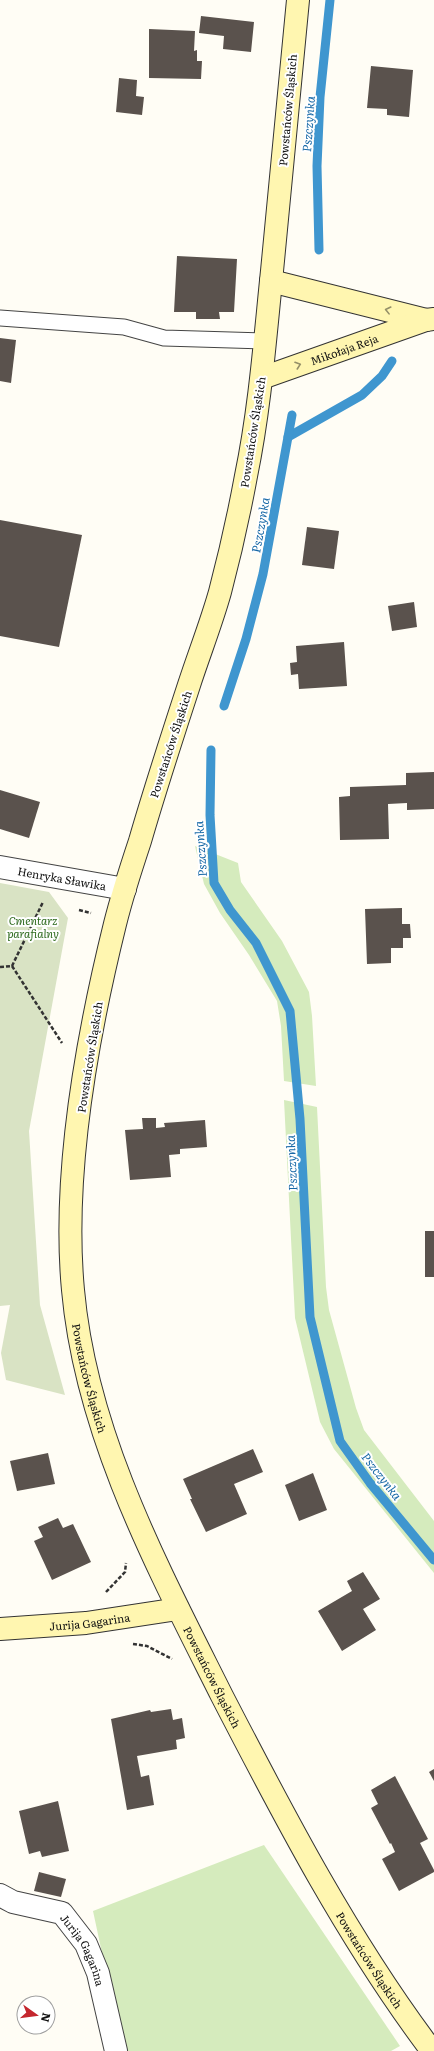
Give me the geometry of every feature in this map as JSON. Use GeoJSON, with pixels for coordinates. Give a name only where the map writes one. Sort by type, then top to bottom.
{"type":"FeatureCollection","features":[{"type":"Feature","properties":{"kind":"street","name":"Powstańców Śląskich"},"geometry":{"type":"LineString","coordinates":[[298,0],[262,378],[248,471],[219,595],[165,757],[125,889],[116,919],[102,982],[84,1076],[76,1149],[71,1220],[73,1290],[83,1357],[107,1445],[142,1530],[178,1609],[282,1812],[358,1945],[432,2051]]}},
{"type":"Feature","properties":{"kind":"street","name":"Mikołaja Reja"},"geometry":{"type":"LineString","coordinates":[[271,281],[430,319]]}},
{"type":"Feature","properties":{"kind":"street","name":"Mikołaja Reja"},"geometry":{"type":"LineString","coordinates":[[262,378],[430,319]]}},
{"type":"Feature","properties":{"kind":"street","name":"Henryka Sławika"},"geometry":{"type":"LineString","coordinates":[[0,868],[125,889]]}},
{"type":"Feature","properties":{"kind":"street","name":"Jurija Gagarina"},"geometry":{"type":"LineString","coordinates":[[0,1629],[86,1623],[178,1609]]}},
{"type":"Feature","properties":{"kind":"street","name":"Jurija Gagarina"},"geometry":{"type":"LineString","coordinates":[[0,1895],[13,1902],[62,1913],[86,1944],[98,1973],[116,2051]]}},
{"type":"Feature","properties":{"kind":"lane"},"geometry":{"type":"LineString","coordinates":[[0,318],[124,327],[164,338],[265,341]]}},
{"type":"Feature","properties":{"kind":"path"},"geometry":{"type":"LineString","coordinates":[[12,966],[43,901]]}},
{"type":"Feature","properties":{"kind":"path"},"geometry":{"type":"LineString","coordinates":[[0,967],[12,966]]}},
{"type":"Feature","properties":{"kind":"path"},"geometry":{"type":"LineString","coordinates":[[12,966],[64,1046]]}},
{"type":"Feature","properties":{"kind":"path"},"geometry":{"type":"LineString","coordinates":[[103,1595],[114,1586],[125,1572],[126,1559]]}},
{"type":"Feature","properties":{"kind":"path"},"geometry":{"type":"LineString","coordinates":[[129,1644],[147,1646],[170,1657],[176,1662]]}},
{"type":"Feature","properties":{"kind":"green space"},"geometry":{"type":"Polygon","coordinates":[[[195,846],[238,863],[241,882],[282,941],[309,992],[312,1016],[316,1086],[284,1081],[281,1026],[277,1001],[249,955],[220,913],[204,884],[195,846]]]}},
{"type":"Feature","properties":{"kind":"green space","name":"Cmentarz parafialny"},"geometry":{"type":"Polygon","coordinates":[[[0,883],[49,892],[68,918],[29,1131],[40,1305],[65,1395],[6,1380],[1,1353],[10,1305],[0,1306],[0,883]]]}},
{"type":"Feature","properties":{"kind":"green space"},"geometry":{"type":"Polygon","coordinates":[[[284,1100],[317,1107],[326,1287],[329,1310],[356,1408],[364,1430],[434,1521],[434,1573],[334,1449],[320,1422],[295,1318],[284,1100]]]}},
{"type":"Feature","properties":{"kind":"green space"},"geometry":{"type":"Polygon","coordinates":[[[264,1845],[400,2046],[391,2051],[123,2051],[93,1911],[264,1845]]]}},
{"type":"Feature","properties":{"kind":"building"},"geometry":{"type":"Polygon","coordinates":[[[201,16],[254,22],[251,52],[223,49],[224,36],[199,33],[201,16]]]}},
{"type":"Feature","properties":{"kind":"building"},"geometry":{"type":"Polygon","coordinates":[[[149,29],[195,31],[194,51],[197,50],[197,61],[202,61],[201,79],[149,78],[149,29]]]}},
{"type":"Feature","properties":{"kind":"building"},"geometry":{"type":"Polygon","coordinates":[[[371,66],[413,70],[409,117],[387,115],[387,109],[367,108],[371,66]]]}},
{"type":"Feature","properties":{"kind":"building"},"geometry":{"type":"Polygon","coordinates":[[[119,78],[137,80],[136,96],[144,97],[142,115],[116,112],[119,78]]]}},
{"type":"Feature","properties":{"kind":"building"},"geometry":{"type":"Polygon","coordinates":[[[177,256],[237,259],[234,312],[219,312],[220,319],[196,319],[196,312],[174,312],[177,256]]]}},
{"type":"Feature","properties":{"kind":"building"},"geometry":{"type":"Polygon","coordinates":[[[0,338],[16,340],[11,383],[0,381],[0,338]]]}},
{"type":"Feature","properties":{"kind":"building"},"geometry":{"type":"Polygon","coordinates":[[[0,520],[82,535],[59,647],[0,636],[0,520]]]}},
{"type":"Feature","properties":{"kind":"building"},"geometry":{"type":"Polygon","coordinates":[[[307,527],[339,531],[334,569],[302,565],[307,527]]]}},
{"type":"Feature","properties":{"kind":"building"},"geometry":{"type":"Polygon","coordinates":[[[414,602],[417,627],[392,631],[388,606],[414,602]]]}},
{"type":"Feature","properties":{"kind":"building"},"geometry":{"type":"Polygon","coordinates":[[[344,642],[347,686],[299,689],[298,674],[291,675],[290,663],[297,662],[296,646],[344,642]]]}},
{"type":"Feature","properties":{"kind":"building"},"geometry":{"type":"Polygon","coordinates":[[[434,772],[434,809],[407,810],[407,803],[388,804],[389,839],[340,840],[339,797],[350,796],[350,787],[406,785],[406,773],[434,772]]]}},
{"type":"Feature","properties":{"kind":"building"},"geometry":{"type":"Polygon","coordinates":[[[0,790],[40,802],[29,838],[0,829],[0,790]]]}},
{"type":"Feature","properties":{"kind":"building"},"geometry":{"type":"Polygon","coordinates":[[[402,908],[402,924],[410,924],[411,938],[403,938],[403,948],[391,948],[391,963],[367,964],[365,909],[402,908]]]}},
{"type":"Feature","properties":{"kind":"building"},"geometry":{"type":"Polygon","coordinates":[[[142,1118],[156,1118],[156,1128],[165,1127],[164,1123],[205,1120],[207,1147],[180,1149],[180,1154],[169,1155],[171,1177],[130,1180],[125,1130],[143,1129],[142,1118]]]}},
{"type":"Feature","properties":{"kind":"building"},"geometry":{"type":"Polygon","coordinates":[[[425,1231],[434,1231],[434,1277],[425,1277],[425,1231]]]}},
{"type":"Feature","properties":{"kind":"building"},"geometry":{"type":"Polygon","coordinates":[[[253,1449],[263,1472],[234,1484],[247,1514],[206,1532],[190,1499],[192,1499],[183,1479],[253,1449]]]}},
{"type":"Feature","properties":{"kind":"building"},"geometry":{"type":"Polygon","coordinates":[[[48,1453],[55,1484],[17,1491],[10,1461],[48,1453]]]}},
{"type":"Feature","properties":{"kind":"building"},"geometry":{"type":"Polygon","coordinates":[[[313,1473],[327,1510],[299,1521],[285,1485],[313,1473]]]}},
{"type":"Feature","properties":{"kind":"building"},"geometry":{"type":"Polygon","coordinates":[[[58,1518],[63,1528],[73,1524],[91,1562],[52,1580],[34,1541],[43,1537],[38,1527],[58,1518]]]}},
{"type":"Feature","properties":{"kind":"building"},"geometry":{"type":"Polygon","coordinates":[[[363,1572],[380,1599],[363,1609],[376,1630],[342,1651],[318,1611],[352,1591],[347,1581],[363,1572]]]}},
{"type":"Feature","properties":{"kind":"building"},"geometry":{"type":"Polygon","coordinates":[[[171,1709],[173,1720],[182,1718],[185,1738],[176,1740],[177,1749],[137,1756],[141,1777],[149,1775],[154,1805],[127,1810],[111,1719],[150,1710],[151,1712],[171,1709]]]}},
{"type":"Feature","properties":{"kind":"building"},"geometry":{"type":"Polygon","coordinates":[[[434,1769],[434,1781],[429,1772],[434,1769]]]}},
{"type":"Feature","properties":{"kind":"building"},"geometry":{"type":"Polygon","coordinates":[[[395,1776],[428,1839],[420,1843],[434,1870],[434,1872],[399,1891],[382,1859],[395,1852],[371,1808],[378,1804],[371,1790],[395,1776]]]}},
{"type":"Feature","properties":{"kind":"building"},"geometry":{"type":"Polygon","coordinates":[[[58,1801],[69,1851],[42,1857],[40,1851],[29,1854],[19,1811],[58,1801]]]}},
{"type":"Feature","properties":{"kind":"building"},"geometry":{"type":"Polygon","coordinates":[[[39,1872],[66,1879],[61,1897],[34,1891],[39,1872]]]}},
{"type":"Feature","properties":{"kind":"waterway","name":"Pszczynka"},"geometry":{"type":"LineString","coordinates":[[319,250],[317,166],[320,97],[330,0]]}},
{"type":"Feature","properties":{"kind":"waterway"},"geometry":{"type":"LineString","coordinates":[[288,437],[362,395],[382,376],[392,361]]}},
{"type":"Feature","properties":{"kind":"waterway","name":"Pszczynka"},"geometry":{"type":"LineString","coordinates":[[224,706],[246,639],[263,574],[292,415]]}},
{"type":"Feature","properties":{"kind":"waterway","name":"Pszczynka"},"geometry":{"type":"LineString","coordinates":[[211,750],[210,815],[214,883],[230,910],[256,943],[290,1011],[300,1119],[310,1317],[340,1441],[370,1483],[434,1560]]}}]}
